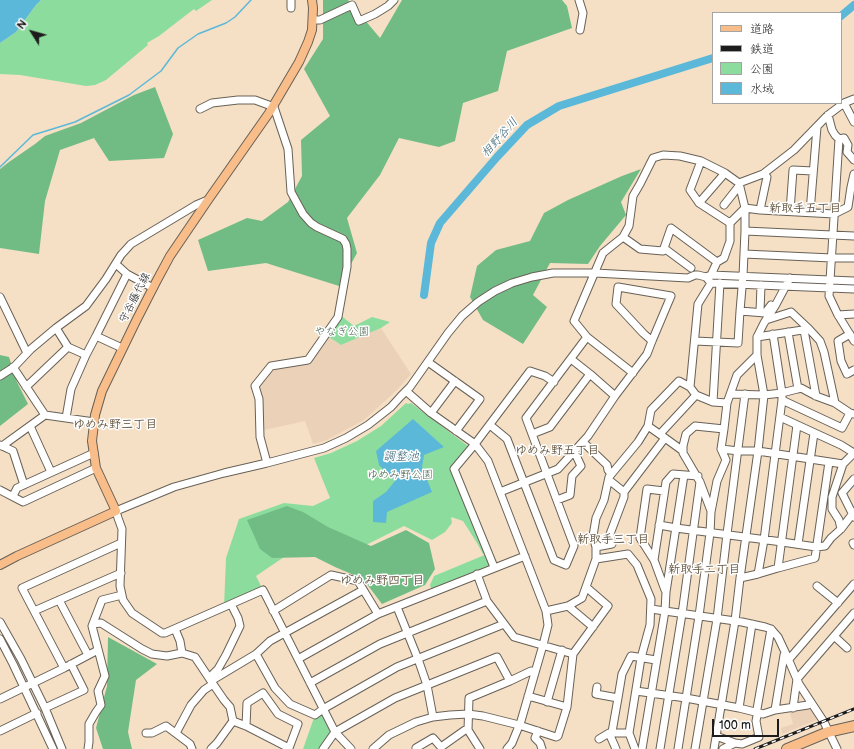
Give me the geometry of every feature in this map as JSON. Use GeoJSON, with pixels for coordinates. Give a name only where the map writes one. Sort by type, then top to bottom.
{"type":"FeatureCollection","features":[{"type":"Feature","properties":{"kind":"highway"},"geometry":{"type":"LineString","coordinates":[[787,749],[828,732],[854,726]]}},
{"type":"Feature","properties":{"kind":"main road","name":"守谷藤代線"},"geometry":{"type":"LineString","coordinates":[[116,511],[96,468],[92,441],[95,415],[102,390],[170,256],[274,107],[302,56],[312,30],[314,8],[312,0]]}},
{"type":"Feature","properties":{"kind":"main road"},"geometry":{"type":"LineString","coordinates":[[0,565],[116,511]]}},
{"type":"Feature","properties":{"kind":"street"},"geometry":{"type":"LineString","coordinates":[[313,20],[320,20],[352,5],[358,20],[375,14],[388,6],[394,0]]}},
{"type":"Feature","properties":{"kind":"street"},"geometry":{"type":"LineString","coordinates":[[579,0],[583,13],[580,30]]}},
{"type":"Feature","properties":{"kind":"street"},"geometry":{"type":"LineString","coordinates":[[724,205],[739,184],[763,174],[794,150],[828,115],[844,103],[854,98]]}},
{"type":"Feature","properties":{"kind":"street"},"geometry":{"type":"LineString","coordinates":[[200,109],[212,102],[238,100],[255,100],[274,107],[288,149],[291,192],[303,214],[311,223],[343,239],[347,249],[346,267],[338,317],[308,360],[271,366],[256,386],[259,399],[260,437],[267,463]]}},
{"type":"Feature","properties":{"kind":"street"},"geometry":{"type":"LineString","coordinates":[[844,103],[854,122]]}},
{"type":"Feature","properties":{"kind":"street"},"geometry":{"type":"LineString","coordinates":[[828,115],[832,130],[839,139],[829,296],[838,315],[854,341]]}},
{"type":"Feature","properties":{"kind":"street"},"geometry":{"type":"LineString","coordinates":[[810,212],[816,127]]}},
{"type":"Feature","properties":{"kind":"street"},"geometry":{"type":"LineString","coordinates":[[839,139],[844,138],[848,145],[847,152],[854,160]]}},
{"type":"Feature","properties":{"kind":"street"},"geometry":{"type":"LineString","coordinates":[[633,373],[587,337],[574,321],[604,253],[623,237],[629,226],[633,196],[653,158],[663,155],[680,156],[701,161],[725,173],[739,184],[745,208],[743,280],[738,343],[695,340]]}},
{"type":"Feature","properties":{"kind":"street"},"geometry":{"type":"LineString","coordinates":[[701,161],[690,190],[699,203],[730,223]]}},
{"type":"Feature","properties":{"kind":"street"},"geometry":{"type":"LineString","coordinates":[[790,211],[793,170],[813,172]]}},
{"type":"Feature","properties":{"kind":"street"},"geometry":{"type":"LineString","coordinates":[[699,203],[725,173]]}},
{"type":"Feature","properties":{"kind":"street"},"geometry":{"type":"LineString","coordinates":[[760,210],[767,177],[763,174]]}},
{"type":"Feature","properties":{"kind":"street"},"geometry":{"type":"LineString","coordinates":[[745,208],[834,214],[848,207],[854,174]]}},
{"type":"Feature","properties":{"kind":"street"},"geometry":{"type":"LineString","coordinates":[[0,376],[13,367],[56,328],[86,306],[131,244],[196,205],[208,200]]}},
{"type":"Feature","properties":{"kind":"street"},"geometry":{"type":"LineString","coordinates":[[690,387],[698,304],[717,262],[724,258],[730,241],[730,223],[745,208]]}},
{"type":"Feature","properties":{"kind":"street"},"geometry":{"type":"LineString","coordinates":[[623,237],[640,249],[663,250],[671,228],[717,262]]}},
{"type":"Feature","properties":{"kind":"street"},"geometry":{"type":"LineString","coordinates":[[745,232],[854,236]]}},
{"type":"Feature","properties":{"kind":"street"},"geometry":{"type":"LineString","coordinates":[[664,248],[691,268]]}},
{"type":"Feature","properties":{"kind":"street"},"geometry":{"type":"LineString","coordinates":[[744,254],[854,258]]}},
{"type":"Feature","properties":{"kind":"street"},"geometry":{"type":"LineString","coordinates":[[116,264],[127,274],[153,288]]}},
{"type":"Feature","properties":{"kind":"street"},"geometry":{"type":"LineString","coordinates":[[351,749],[335,732],[263,590],[165,633],[162,633],[132,613],[125,604],[120,586],[122,529],[116,511],[174,487],[324,448],[346,438],[368,425],[385,412],[406,392],[462,316],[478,302],[512,282],[553,273],[595,273],[688,278],[698,275],[710,278],[743,280],[761,284],[786,286],[830,284],[854,281]]}},
{"type":"Feature","properties":{"kind":"street"},"geometry":{"type":"LineString","coordinates":[[66,418],[71,389],[86,355],[127,274]]}},
{"type":"Feature","properties":{"kind":"street"},"geometry":{"type":"LineString","coordinates":[[710,278],[720,283],[743,280],[790,278],[854,289]]}},
{"type":"Feature","properties":{"kind":"street"},"geometry":{"type":"LineString","coordinates":[[714,749],[735,621],[758,451],[764,394],[758,355],[757,337],[790,278]]}},
{"type":"Feature","properties":{"kind":"street"},"geometry":{"type":"LineString","coordinates":[[713,402],[720,283]]}},
{"type":"Feature","properties":{"kind":"street"},"geometry":{"type":"LineString","coordinates":[[760,312],[761,284]]}},
{"type":"Feature","properties":{"kind":"street"},"geometry":{"type":"LineString","coordinates":[[500,492],[558,469],[588,436],[615,396],[647,354],[671,296],[618,287],[616,304],[652,341]]}},
{"type":"Feature","properties":{"kind":"street"},"geometry":{"type":"LineString","coordinates":[[0,297],[27,353]]}},
{"type":"Feature","properties":{"kind":"street"},"geometry":{"type":"LineString","coordinates":[[740,311],[765,313],[777,298]]}},
{"type":"Feature","properties":{"kind":"street"},"geometry":{"type":"LineString","coordinates":[[766,320],[791,312],[820,341],[824,352],[835,403]]}},
{"type":"Feature","properties":{"kind":"street"},"geometry":{"type":"LineString","coordinates":[[838,315],[854,314]]}},
{"type":"Feature","properties":{"kind":"street"},"geometry":{"type":"LineString","coordinates":[[56,328],[68,347],[86,355]]}},
{"type":"Feature","properties":{"kind":"street"},"geometry":{"type":"LineString","coordinates":[[757,337],[807,329]]}},
{"type":"Feature","properties":{"kind":"street"},"geometry":{"type":"LineString","coordinates":[[807,329],[816,396]]}},
{"type":"Feature","properties":{"kind":"street"},"geometry":{"type":"LineString","coordinates":[[788,332],[798,389]]}},
{"type":"Feature","properties":{"kind":"street"},"geometry":{"type":"LineString","coordinates":[[758,574],[764,540],[782,396],[773,334]]}},
{"type":"Feature","properties":{"kind":"street"},"geometry":{"type":"LineString","coordinates":[[850,334],[838,341],[842,361],[847,374],[854,370]]}},
{"type":"Feature","properties":{"kind":"street"},"geometry":{"type":"LineString","coordinates":[[96,336],[122,348]]}},
{"type":"Feature","properties":{"kind":"street"},"geometry":{"type":"LineString","coordinates":[[490,426],[507,439],[554,560],[566,565],[574,546],[526,418],[587,337]]}},
{"type":"Feature","properties":{"kind":"street"},"geometry":{"type":"LineString","coordinates":[[26,387],[68,347]]}},
{"type":"Feature","properties":{"kind":"street"},"geometry":{"type":"LineString","coordinates":[[678,749],[699,616],[710,533],[711,512],[717,481],[726,460],[721,449],[728,403],[738,375],[758,355]]}},
{"type":"Feature","properties":{"kind":"street"},"geometry":{"type":"LineString","coordinates":[[571,359],[615,396]]}},
{"type":"Feature","properties":{"kind":"street"},"geometry":{"type":"LineString","coordinates":[[428,362],[480,399],[456,431]]}},
{"type":"Feature","properties":{"kind":"street"},"geometry":{"type":"LineString","coordinates":[[13,367],[45,415]]}},
{"type":"Feature","properties":{"kind":"street"},"geometry":{"type":"LineString","coordinates":[[494,567],[454,469],[490,426],[530,371],[545,376],[554,382]]}},
{"type":"Feature","properties":{"kind":"street"},"geometry":{"type":"LineString","coordinates":[[532,434],[550,427],[590,374]]}},
{"type":"Feature","properties":{"kind":"street"},"geometry":{"type":"LineString","coordinates":[[546,611],[568,606],[582,598],[596,559],[596,547],[593,536],[596,518],[604,500],[610,477],[638,442],[648,426],[651,410],[679,381],[690,387],[696,395],[713,402],[728,403]]}},
{"type":"Feature","properties":{"kind":"street"},"geometry":{"type":"LineString","coordinates":[[431,413],[455,382]]}},
{"type":"Feature","properties":{"kind":"street"},"geometry":{"type":"LineString","coordinates":[[731,394],[764,394],[782,396],[842,428],[852,413],[835,403],[816,396],[801,388],[782,396]]}},
{"type":"Feature","properties":{"kind":"street"},"geometry":{"type":"LineString","coordinates":[[406,392],[431,413],[475,444],[488,460],[546,611],[548,625],[543,645],[521,720],[512,742],[507,749]]}},
{"type":"Feature","properties":{"kind":"street"},"geometry":{"type":"LineString","coordinates":[[695,749],[717,619],[746,394]]}},
{"type":"Feature","properties":{"kind":"street"},"geometry":{"type":"LineString","coordinates":[[596,547],[612,544],[610,534],[624,497],[624,492],[662,436],[696,395]]}},
{"type":"Feature","properties":{"kind":"street"},"geometry":{"type":"LineString","coordinates":[[1,445],[45,415],[94,422]]}},
{"type":"Feature","properties":{"kind":"street"},"geometry":{"type":"LineString","coordinates":[[780,417],[841,445],[854,453],[843,464],[832,497],[832,509],[839,520],[841,529]]}},
{"type":"Feature","properties":{"kind":"street"},"geometry":{"type":"LineString","coordinates":[[778,568],[797,425]]}},
{"type":"Feature","properties":{"kind":"street"},"geometry":{"type":"LineString","coordinates":[[30,426],[51,472]]}},
{"type":"Feature","properties":{"kind":"street"},"geometry":{"type":"LineString","coordinates":[[648,426],[683,451]]}},
{"type":"Feature","properties":{"kind":"street"},"geometry":{"type":"LineString","coordinates":[[711,512],[699,479],[683,453],[683,446],[686,434],[695,426],[724,429]]}},
{"type":"Feature","properties":{"kind":"street"},"geometry":{"type":"LineString","coordinates":[[798,544],[814,432]]}},
{"type":"Feature","properties":{"kind":"street"},"geometry":{"type":"LineString","coordinates":[[583,442],[607,465],[610,477],[624,492]]}},
{"type":"Feature","properties":{"kind":"street"},"geometry":{"type":"LineString","coordinates":[[1,445],[13,451],[24,485]]}},
{"type":"Feature","properties":{"kind":"street"},"geometry":{"type":"LineString","coordinates":[[721,449],[775,453],[843,464]]}},
{"type":"Feature","properties":{"kind":"street"},"geometry":{"type":"LineString","coordinates":[[557,500],[570,495],[572,476],[581,466],[574,451]]}},
{"type":"Feature","properties":{"kind":"street"},"geometry":{"type":"LineString","coordinates":[[12,496],[17,488],[94,452]]}},
{"type":"Feature","properties":{"kind":"street"},"geometry":{"type":"LineString","coordinates":[[740,578],[815,558],[829,462]]}},
{"type":"Feature","properties":{"kind":"street"},"geometry":{"type":"LineString","coordinates":[[0,490],[23,502],[96,468]]}},
{"type":"Feature","properties":{"kind":"street"},"geometry":{"type":"LineString","coordinates":[[654,560],[666,482],[673,474],[699,479]]}},
{"type":"Feature","properties":{"kind":"street"},"geometry":{"type":"LineString","coordinates":[[642,749],[665,611],[666,592],[684,475]]}},
{"type":"Feature","properties":{"kind":"street"},"geometry":{"type":"LineString","coordinates":[[660,749],[694,531],[699,479]]}},
{"type":"Feature","properties":{"kind":"street"},"geometry":{"type":"LineString","coordinates":[[659,525],[816,547],[824,546],[853,515],[842,493],[854,479]]}},
{"type":"Feature","properties":{"kind":"street"},"geometry":{"type":"LineString","coordinates":[[664,492],[647,489],[640,538],[654,560],[666,592]]}},
{"type":"Feature","properties":{"kind":"street"},"geometry":{"type":"LineString","coordinates":[[64,668],[22,588],[122,543]]}},
{"type":"Feature","properties":{"kind":"street"},"geometry":{"type":"LineString","coordinates":[[596,559],[628,554],[637,565],[651,599],[650,625],[641,658],[629,733],[635,749]]}},
{"type":"Feature","properties":{"kind":"street"},"geometry":{"type":"LineString","coordinates":[[298,659],[378,614],[525,556]]}},
{"type":"Feature","properties":{"kind":"street"},"geometry":{"type":"LineString","coordinates":[[34,611],[121,573]]}},
{"type":"Feature","properties":{"kind":"street"},"geometry":{"type":"LineString","coordinates":[[477,574],[487,601],[514,637],[573,654]]}},
{"type":"Feature","properties":{"kind":"street"},"geometry":{"type":"LineString","coordinates":[[273,610],[331,575],[358,581],[378,614]]}},
{"type":"Feature","properties":{"kind":"street"},"geometry":{"type":"LineString","coordinates":[[775,710],[784,655],[790,658],[854,584]]}},
{"type":"Feature","properties":{"kind":"street"},"geometry":{"type":"LineString","coordinates":[[817,586],[838,603]]}},
{"type":"Feature","properties":{"kind":"street"},"geometry":{"type":"LineString","coordinates":[[373,749],[389,735],[416,722],[433,717],[450,715],[468,714],[483,716],[519,725],[556,737],[558,736],[567,707],[573,654],[608,606],[586,587]]}},
{"type":"Feature","properties":{"kind":"street"},"geometry":{"type":"LineString","coordinates":[[211,681],[256,654],[270,641],[363,590]]}},
{"type":"Feature","properties":{"kind":"street"},"geometry":{"type":"LineString","coordinates":[[88,749],[90,724],[101,705],[98,691],[105,676],[92,626],[102,600],[122,595]]}},
{"type":"Feature","properties":{"kind":"street"},"geometry":{"type":"LineString","coordinates":[[59,600],[88,655]]}},
{"type":"Feature","properties":{"kind":"street"},"geometry":{"type":"LineString","coordinates":[[310,683],[380,644],[487,601]]}},
{"type":"Feature","properties":{"kind":"street"},"geometry":{"type":"LineString","coordinates":[[176,733],[192,705],[211,681],[240,626],[231,604]]}},
{"type":"Feature","properties":{"kind":"street"},"geometry":{"type":"LineString","coordinates":[[568,606],[593,627]]}},
{"type":"Feature","properties":{"kind":"street"},"geometry":{"type":"LineString","coordinates":[[397,607],[427,685],[433,717]]}},
{"type":"Feature","properties":{"kind":"street"},"geometry":{"type":"LineString","coordinates":[[651,609],[735,621],[771,629],[778,637],[799,684],[824,722],[837,749]]}},
{"type":"Feature","properties":{"kind":"street"},"geometry":{"type":"LineString","coordinates":[[793,708],[797,679],[854,613]]}},
{"type":"Feature","properties":{"kind":"street"},"geometry":{"type":"LineString","coordinates":[[0,622],[33,683],[62,749]]}},
{"type":"Feature","properties":{"kind":"street"},"geometry":{"type":"LineString","coordinates":[[93,624],[101,623],[152,654],[167,656],[182,653],[195,657],[230,707],[233,721],[218,743],[210,749]]}},
{"type":"Feature","properties":{"kind":"street"},"geometry":{"type":"LineString","coordinates":[[256,654],[275,688],[290,704],[316,715],[323,709],[397,667],[504,624]]}},
{"type":"Feature","properties":{"kind":"street"},"geometry":{"type":"LineString","coordinates":[[739,708],[752,624]]}},
{"type":"Feature","properties":{"kind":"street"},"geometry":{"type":"LineString","coordinates":[[175,629],[180,641],[182,653]]}},
{"type":"Feature","properties":{"kind":"street"},"geometry":{"type":"LineString","coordinates":[[716,736],[742,744],[759,737],[756,721],[757,712],[771,629]]}},
{"type":"Feature","properties":{"kind":"street"},"geometry":{"type":"LineString","coordinates":[[834,636],[847,648]]}},
{"type":"Feature","properties":{"kind":"street"},"geometry":{"type":"LineString","coordinates":[[0,639],[37,713],[53,749]]}},
{"type":"Feature","properties":{"kind":"street"},"geometry":{"type":"LineString","coordinates":[[0,699],[98,650]]}},
{"type":"Feature","properties":{"kind":"street"},"geometry":{"type":"LineString","coordinates":[[547,702],[562,650]]}},
{"type":"Feature","properties":{"kind":"street"},"geometry":{"type":"LineString","coordinates":[[616,749],[610,732],[622,674],[631,656],[656,660]]}},
{"type":"Feature","properties":{"kind":"street"},"geometry":{"type":"LineString","coordinates":[[323,749],[335,732],[395,698],[497,657],[510,682]]}},
{"type":"Feature","properties":{"kind":"street"},"geometry":{"type":"LineString","coordinates":[[45,708],[84,690],[71,664]]}},
{"type":"Feature","properties":{"kind":"street"},"geometry":{"type":"LineString","coordinates":[[480,749],[468,730],[468,698],[510,682],[531,671],[535,672]]}},
{"type":"Feature","properties":{"kind":"street"},"geometry":{"type":"LineString","coordinates":[[597,687],[596,694],[618,698]]}},
{"type":"Feature","properties":{"kind":"street"},"geometry":{"type":"LineString","coordinates":[[636,691],[686,698],[763,714],[775,710],[808,705],[810,702]]}},
{"type":"Feature","properties":{"kind":"street"},"geometry":{"type":"LineString","coordinates":[[233,721],[290,748],[298,724],[278,714],[263,693],[247,703],[246,726]]}},
{"type":"Feature","properties":{"kind":"street"},"geometry":{"type":"LineString","coordinates":[[528,696],[567,707]]}},
{"type":"Feature","properties":{"kind":"street"},"geometry":{"type":"LineString","coordinates":[[0,731],[37,713]]}},
{"type":"Feature","properties":{"kind":"street"},"geometry":{"type":"LineString","coordinates":[[146,733],[152,733],[166,726],[190,744],[192,749]]}},
{"type":"Feature","properties":{"kind":"street"},"geometry":{"type":"LineString","coordinates":[[416,749],[433,738],[441,747],[464,730],[468,730]]}},
{"type":"Feature","properties":{"kind":"street"},"geometry":{"type":"LineString","coordinates":[[538,731],[535,738],[540,743],[542,749]]}},
{"type":"Feature","properties":{"kind":"street"},"geometry":{"type":"LineString","coordinates":[[599,739],[610,732],[629,733]]}},
{"type":"Feature","properties":{"kind":"street"},"geometry":{"type":"LineString","coordinates":[[724,749],[735,743]]}},
{"type":"Feature","properties":{"kind":"shaded area"},"geometry":{"type":"Polygon","coordinates":[[[381,328],[411,374],[397,390],[364,420],[325,441],[313,444],[305,421],[260,431],[257,387],[272,368],[308,360],[326,335],[341,345],[381,328]]]}},
{"type":"Feature","properties":{"kind":"shaded area"},"geometry":{"type":"Polygon","coordinates":[[[809,707],[817,720],[782,734],[781,728],[793,724],[789,710],[809,707]]]}},
{"type":"Feature","properties":{"kind":"green space"},"geometry":{"type":"Polygon","coordinates":[[[41,0],[212,0],[196,11],[194,9],[159,36],[147,43],[148,45],[106,80],[95,85],[86,86],[20,75],[0,74],[0,43],[16,32],[41,0]]]}},
{"type":"Feature","properties":{"kind":"green space"},"geometry":{"type":"Polygon","coordinates":[[[323,0],[348,0],[380,38],[402,0],[562,0],[567,6],[572,28],[507,51],[498,91],[463,103],[455,141],[439,147],[399,138],[380,175],[347,218],[357,253],[339,286],[266,263],[208,271],[198,240],[247,218],[262,221],[288,202],[302,176],[301,140],[330,116],[304,69],[323,39],[323,0]]]}},
{"type":"Feature","properties":{"kind":"green space"},"geometry":{"type":"Polygon","coordinates":[[[155,87],[173,134],[164,158],[109,161],[94,138],[60,150],[45,201],[39,254],[0,248],[0,169],[45,136],[81,123],[134,95],[155,87]]]}},
{"type":"Feature","properties":{"kind":"green space"},"geometry":{"type":"Polygon","coordinates":[[[641,169],[621,202],[626,215],[600,246],[588,264],[550,263],[533,295],[547,307],[523,344],[483,320],[470,297],[477,266],[496,250],[530,241],[544,213],[568,200],[641,169]]]}},
{"type":"Feature","properties":{"kind":"green space","name":"やなぎ公園"},"geometry":{"type":"Polygon","coordinates":[[[339,314],[354,326],[372,317],[390,322],[381,328],[341,345],[326,335],[339,314]]]}},
{"type":"Feature","properties":{"kind":"green space"},"geometry":{"type":"Polygon","coordinates":[[[0,355],[9,357],[17,382],[28,404],[0,426],[0,355]]]}},
{"type":"Feature","properties":{"kind":"green space","name":"ゆめみ野公園"},"geometry":{"type":"Polygon","coordinates":[[[406,403],[411,403],[468,446],[452,469],[486,554],[483,554],[463,521],[451,517],[452,523],[445,532],[432,540],[404,526],[364,546],[290,553],[256,576],[263,590],[224,607],[226,558],[239,519],[284,503],[313,506],[330,498],[314,458],[331,453],[357,441],[381,426],[406,403]]]}},
{"type":"Feature","properties":{"kind":"green space"},"geometry":{"type":"Polygon","coordinates":[[[287,506],[303,512],[328,527],[371,546],[406,530],[429,543],[435,569],[425,585],[382,604],[363,579],[315,557],[272,558],[260,549],[247,520],[287,506]]]}},
{"type":"Feature","properties":{"kind":"green space"},"geometry":{"type":"Polygon","coordinates":[[[487,554],[491,565],[490,567],[435,589],[431,588],[430,585],[434,576],[487,554]]]}},
{"type":"Feature","properties":{"kind":"green space"},"geometry":{"type":"Polygon","coordinates":[[[108,637],[157,664],[136,680],[128,732],[132,749],[103,749],[96,728],[107,686],[108,637]]]}},
{"type":"Feature","properties":{"kind":"green space"},"geometry":{"type":"Polygon","coordinates":[[[323,709],[335,732],[323,749],[303,749],[315,715],[323,709]]]}},
{"type":"Feature","properties":{"kind":"water"},"geometry":{"type":"Polygon","coordinates":[[[0,0],[41,0],[16,32],[0,43],[0,0]]]}},
{"type":"Feature","properties":{"kind":"water","name":"調整池"},"geometry":{"type":"Polygon","coordinates":[[[413,419],[444,447],[424,455],[422,467],[432,492],[387,512],[386,523],[373,522],[373,501],[386,492],[395,481],[379,465],[376,451],[413,419]]]}},
{"type":"Feature","properties":{"kind":"waterway"},"geometry":{"type":"LineString","coordinates":[[0,167],[33,135],[75,122],[129,95],[161,71],[178,48],[198,34],[226,23],[235,17],[251,0]]}},
{"type":"Feature","properties":{"kind":"waterway","name":"相野谷川"},"geometry":{"type":"LineString","coordinates":[[842,15],[854,5]]}},
{"type":"Feature","properties":{"kind":"waterway","name":"相野谷川"},"geometry":{"type":"LineString","coordinates":[[424,295],[431,243],[440,223],[527,125],[559,106],[712,58]]}},
{"type":"Feature","properties":{"kind":"railway"},"geometry":{"type":"LineString","coordinates":[[755,749],[854,709]]}},
{"type":"Feature","properties":{"kind":"district","name":"新取手五丁目"},"geometry":{"type":"Point","coordinates":[805,209]}},
{"type":"Feature","properties":{"kind":"district","name":"ゆめみ野三丁目"},"geometry":{"type":"Point","coordinates":[115,425]}},
{"type":"Feature","properties":{"kind":"district","name":"ゆめみ野五丁目"},"geometry":{"type":"Point","coordinates":[557,451]}},
{"type":"Feature","properties":{"kind":"district","name":"新取手三丁目"},"geometry":{"type":"Point","coordinates":[613,540]}},
{"type":"Feature","properties":{"kind":"district","name":"新取手二丁目"},"geometry":{"type":"Point","coordinates":[704,570]}},
{"type":"Feature","properties":{"kind":"district","name":"ゆめみ野四丁目"},"geometry":{"type":"Point","coordinates":[382,581]}}]}
